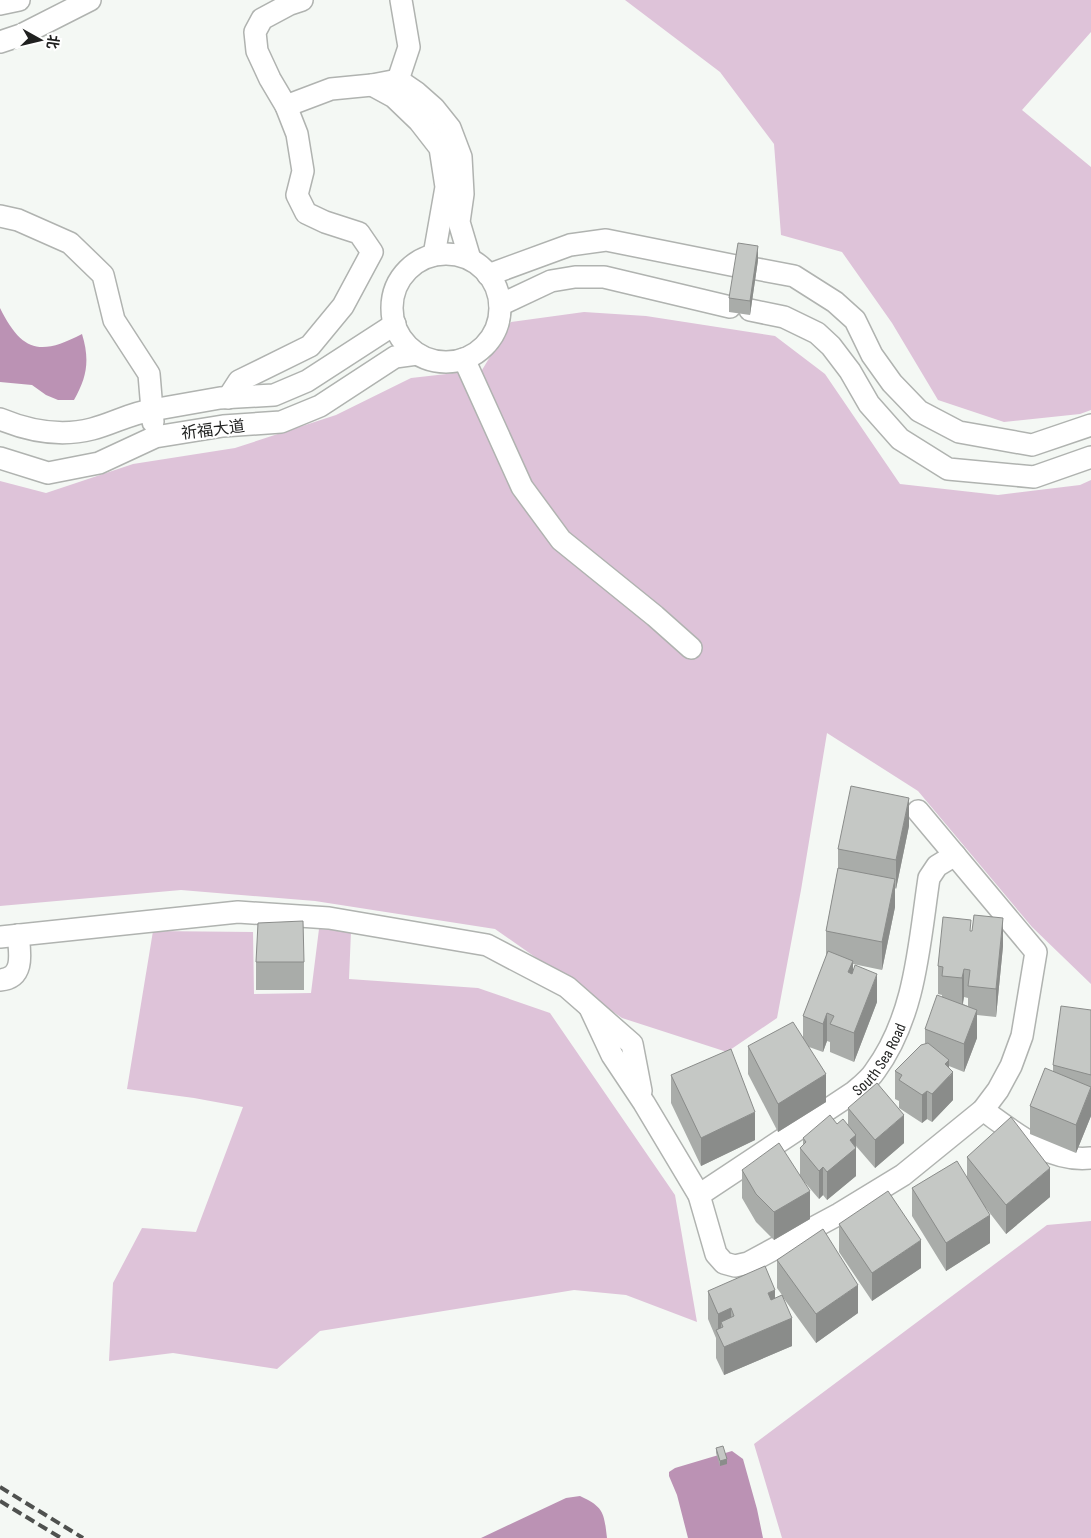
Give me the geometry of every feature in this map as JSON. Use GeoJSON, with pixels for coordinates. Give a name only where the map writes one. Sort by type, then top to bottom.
{"type":"FeatureCollection","features":[{"type":"Feature","properties":{"kind":"street"},"geometry":{"type":"LineString","coordinates":[[0,4],[19,0]]}},
{"type":"Feature","properties":{"kind":"street"},"geometry":{"type":"LineString","coordinates":[[0,42],[21,35],[90,0]]}},
{"type":"Feature","properties":{"kind":"street"},"geometry":{"type":"LineString","coordinates":[[228,398],[239,381],[310,346],[343,306],[372,252],[359,233],[325,222],[306,213],[298,195],[303,171],[297,134],[286,106],[270,79],[257,51],[255,32],[262,19],[290,4],[302,0]]}},
{"type":"Feature","properties":{"kind":"street"},"geometry":{"type":"LineString","coordinates":[[398,80],[409,47],[401,0]]}},
{"type":"Feature","properties":{"kind":"street"},"geometry":{"type":"LineString","coordinates":[[286,106],[331,89],[398,80],[417,93],[434,108],[450,128],[462,157],[463,194],[459,222],[470,260]]}},
{"type":"Feature","properties":{"kind":"street"},"geometry":{"type":"LineString","coordinates":[[372,85],[394,97],[419,121],[440,148],[446,187],[434,255]]}},
{"type":"Feature","properties":{"kind":"street"},"geometry":{"type":"LineString","coordinates":[[0,216],[18,220],[70,243],[102,275],[114,320],[149,374],[155,437]]}},
{"type":"Feature","properties":{"kind":"street"},"geometry":{"type":"LineString","coordinates":[[488,275],[570,245],[606,240],[794,276],[836,302],[855,320],[872,355],[892,383],[919,411],[958,432],[1032,445],[1091,425]]}},
{"type":"Feature","properties":{"kind":"street"},"geometry":{"type":"LineString","coordinates":[[452,254],[470,260],[486,271],[496,286],[500,305],[498,324],[486,345],[464,359],[453,362],[434,361],[417,354],[403,341],[392,312],[394,294],[402,277],[416,264],[434,255],[452,254]]}},
{"type":"Feature","properties":{"kind":"street"},"geometry":{"type":"LineString","coordinates":[[500,305],[551,281],[575,277],[604,277],[784,317],[817,332],[831,346],[850,371],[870,404],[900,439],[948,468],[1034,477],[1091,457]]}},
{"type":"Feature","properties":{"kind":"street","name":"祈福大道"},"geometry":{"type":"LineString","coordinates":[[0,419],[51,433],[91,429],[142,411],[228,398],[274,395],[307,381],[395,324]]}},
{"type":"Feature","properties":{"kind":"street","name":"祈福大道"},"geometry":{"type":"LineString","coordinates":[[0,458],[48,473],[98,463],[155,437],[223,426],[281,422],[320,406],[395,357],[417,354]]}},
{"type":"Feature","properties":{"kind":"street"},"geometry":{"type":"LineString","coordinates":[[464,359],[522,487],[561,540],[655,616],[691,648]]}},
{"type":"Feature","properties":{"kind":"street"},"geometry":{"type":"LineString","coordinates":[[0,980],[7,980],[17,972],[21,957],[9,936],[238,912],[329,918],[487,945],[567,987],[590,1008],[612,1055],[644,1103],[699,1195],[716,1254],[724,1263],[735,1266],[748,1264],[839,1214],[903,1175],[982,1110],[998,1090],[1011,1066],[1022,1036],[1036,952],[918,811]]}},
{"type":"Feature","properties":{"kind":"street","name":"South Sea Road"},"geometry":{"type":"LineString","coordinates":[[699,1195],[847,1097],[874,1073],[891,1048],[912,993],[929,878],[937,866],[955,855]]}},
{"type":"Feature","properties":{"kind":"street"},"geometry":{"type":"LineString","coordinates":[[982,1110],[1022,1137],[1052,1153],[1081,1159],[1091,1158]]}},
{"type":"Feature","properties":{"kind":"shaded area"},"geometry":{"type":"Polygon","coordinates":[[[625,0],[1091,0],[1091,32],[1022,110],[1091,167],[1091,410],[1080,414],[1004,422],[938,400],[892,323],[842,252],[781,235],[774,144],[720,72],[625,0]]]}},
{"type":"Feature","properties":{"kind":"shaded area"},"geometry":{"type":"Polygon","coordinates":[[[0,308],[16,334],[34,346],[55,345],[82,334],[86,352],[86,368],[82,384],[74,400],[58,400],[46,395],[32,385],[0,382],[0,308]]]}},
{"type":"Feature","properties":{"kind":"shaded area"},"geometry":{"type":"Polygon","coordinates":[[[584,312],[646,316],[775,336],[825,374],[900,484],[998,495],[1080,485],[1091,480],[1091,984],[1032,927],[918,791],[827,733],[801,890],[777,1018],[727,1052],[622,1018],[495,929],[315,901],[181,890],[0,906],[0,481],[46,493],[133,464],[235,448],[336,415],[411,378],[482,370],[511,322],[584,312]]]}},
{"type":"Feature","properties":{"kind":"shaded area"},"geometry":{"type":"Polygon","coordinates":[[[319,929],[351,931],[349,979],[478,988],[550,1013],[675,1195],[697,1322],[626,1295],[574,1290],[320,1331],[277,1369],[173,1353],[109,1361],[113,1283],[142,1228],[196,1232],[243,1107],[127,1089],[153,931],[253,932],[254,994],[311,993],[319,929]]]}},
{"type":"Feature","properties":{"kind":"shaded area"},"geometry":{"type":"Polygon","coordinates":[[[1091,1221],[1091,1538],[782,1538],[754,1444],[1047,1225],[1091,1221]]]}},
{"type":"Feature","properties":{"kind":"shaded area"},"geometry":{"type":"Polygon","coordinates":[[[732,1451],[743,1459],[763,1538],[688,1538],[669,1472],[675,1468],[732,1451]]]}},
{"type":"Feature","properties":{"kind":"shaded area"},"geometry":{"type":"Polygon","coordinates":[[[580,1496],[594,1504],[601,1512],[605,1522],[607,1538],[481,1538],[566,1498],[580,1496]]]}},
{"type":"Feature","properties":{"kind":"building"},"geometry":{"type":"Polygon","coordinates":[[[738,243],[758,246],[750,301],[729,298],[738,243]]]}},
{"type":"Feature","properties":{"kind":"building"},"geometry":{"type":"Polygon","coordinates":[[[851,786],[909,798],[896,860],[838,849],[851,786]]]}},
{"type":"Feature","properties":{"kind":"building"},"geometry":{"type":"Polygon","coordinates":[[[838,868],[895,879],[882,942],[826,931],[838,868]]]}},
{"type":"Feature","properties":{"kind":"building"},"geometry":{"type":"Polygon","coordinates":[[[974,915],[1003,918],[996,989],[968,986],[970,970],[964,969],[962,978],[942,976],[943,967],[938,966],[943,917],[971,920],[970,931],[972,931],[974,915]]]}},
{"type":"Feature","properties":{"kind":"building"},"geometry":{"type":"Polygon","coordinates":[[[303,921],[304,962],[256,962],[258,923],[303,921]]]}},
{"type":"Feature","properties":{"kind":"building"},"geometry":{"type":"Polygon","coordinates":[[[828,951],[853,961],[848,972],[852,974],[855,965],[877,974],[854,1033],[830,1024],[834,1016],[827,1013],[823,1024],[803,1016],[828,951]]]}},
{"type":"Feature","properties":{"kind":"building"},"geometry":{"type":"Polygon","coordinates":[[[937,995],[977,1010],[964,1044],[925,1029],[937,995]]]}},
{"type":"Feature","properties":{"kind":"building"},"geometry":{"type":"Polygon","coordinates":[[[1061,1006],[1091,1010],[1091,1075],[1053,1065],[1061,1006]]]}},
{"type":"Feature","properties":{"kind":"building"},"geometry":{"type":"Polygon","coordinates":[[[793,1022],[826,1074],[778,1104],[748,1046],[793,1022]]]}},
{"type":"Feature","properties":{"kind":"building"},"geometry":{"type":"Polygon","coordinates":[[[928,1043],[949,1060],[945,1064],[953,1072],[932,1094],[927,1091],[922,1095],[899,1080],[902,1075],[895,1071],[921,1045],[928,1043]]]}},
{"type":"Feature","properties":{"kind":"building"},"geometry":{"type":"Polygon","coordinates":[[[731,1049],[755,1112],[701,1138],[671,1075],[731,1049]]]}},
{"type":"Feature","properties":{"kind":"building"},"geometry":{"type":"Polygon","coordinates":[[[1045,1068],[1091,1087],[1076,1125],[1030,1106],[1045,1068]]]}},
{"type":"Feature","properties":{"kind":"building"},"geometry":{"type":"Polygon","coordinates":[[[877,1083],[904,1115],[875,1140],[848,1108],[877,1083]]]}},
{"type":"Feature","properties":{"kind":"building"},"geometry":{"type":"Polygon","coordinates":[[[830,1115],[837,1124],[843,1119],[856,1135],[850,1140],[856,1148],[827,1172],[823,1167],[819,1171],[800,1148],[806,1142],[803,1138],[830,1115]]]}},
{"type":"Feature","properties":{"kind":"building"},"geometry":{"type":"Polygon","coordinates":[[[1011,1117],[1050,1168],[1006,1205],[967,1157],[1011,1117]]]}},
{"type":"Feature","properties":{"kind":"building"},"geometry":{"type":"Polygon","coordinates":[[[779,1143],[810,1191],[774,1212],[756,1194],[742,1170],[779,1143]]]}},
{"type":"Feature","properties":{"kind":"building"},"geometry":{"type":"Polygon","coordinates":[[[957,1161],[990,1215],[946,1243],[912,1188],[957,1161]]]}},
{"type":"Feature","properties":{"kind":"building"},"geometry":{"type":"Polygon","coordinates":[[[888,1191],[921,1240],[872,1273],[839,1224],[888,1191]]]}},
{"type":"Feature","properties":{"kind":"building"},"geometry":{"type":"Polygon","coordinates":[[[823,1229],[858,1285],[816,1314],[777,1260],[823,1229]]]}},
{"type":"Feature","properties":{"kind":"building"},"geometry":{"type":"Polygon","coordinates":[[[765,1266],[775,1290],[768,1293],[771,1300],[782,1295],[792,1318],[724,1347],[716,1330],[723,1327],[721,1322],[734,1316],[731,1308],[718,1314],[708,1291],[765,1266]]]}},
{"type":"Feature","properties":{"kind":"building"},"geometry":{"type":"Polygon","coordinates":[[[723,1446],[727,1459],[720,1461],[716,1448],[723,1446]]]}},
{"type":"Feature","properties":{"kind":"railway"},"geometry":{"type":"LineString","coordinates":[[0,1487],[83,1538]]}},
{"type":"Feature","properties":{"kind":"railway"},"geometry":{"type":"LineString","coordinates":[[0,1501],[61,1538]]}}]}
